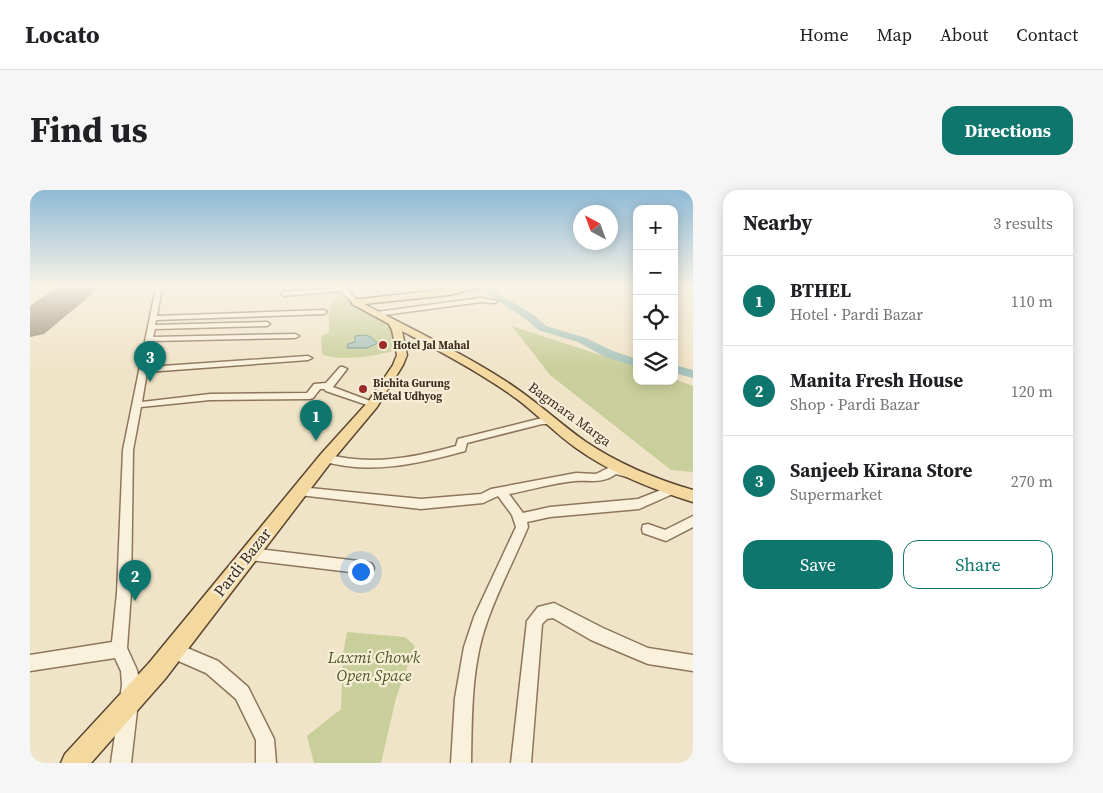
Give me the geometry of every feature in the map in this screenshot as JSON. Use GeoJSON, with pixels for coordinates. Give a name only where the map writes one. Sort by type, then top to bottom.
{"type":"FeatureCollection","features":[{"type":"Feature","properties":{"kind":"main road","name":"Bagmara Marga"},"geometry":{"type":"LineString","coordinates":[[378,314],[434,344],[521,397],[588,450],[636,475],[671,490],[693,496]]}},
{"type":"Feature","properties":{"kind":"main road"},"geometry":{"type":"LineString","coordinates":[[392,323],[412,350],[434,344]]}},
{"type":"Feature","properties":{"kind":"main road","name":"Pardi Bazar"},"geometry":{"type":"LineString","coordinates":[[73,763],[129,702],[173,650],[299,491],[373,404],[398,365],[412,350]]}},
{"type":"Feature","properties":{"kind":"street"},"geometry":{"type":"LineString","coordinates":[[121,763],[131,685],[130,670],[119,649],[124,593],[128,450],[154,314]]}},
{"type":"Feature","properties":{"kind":"street"},"geometry":{"type":"LineString","coordinates":[[152,328],[305,314]]}},
{"type":"Feature","properties":{"kind":"street"},"geometry":{"type":"LineString","coordinates":[[152,328],[267,324]]}},
{"type":"Feature","properties":{"kind":"street"},"geometry":{"type":"LineString","coordinates":[[152,328],[295,336]]}},
{"type":"Feature","properties":{"kind":"street"},"geometry":{"type":"LineString","coordinates":[[144,370],[308,358]]}},
{"type":"Feature","properties":{"kind":"street"},"geometry":{"type":"LineString","coordinates":[[328,386],[343,369]]}},
{"type":"Feature","properties":{"kind":"street"},"geometry":{"type":"LineString","coordinates":[[137,405],[210,397],[310,396],[317,386],[328,386],[329,389],[373,404]]}},
{"type":"Feature","properties":{"kind":"street"},"geometry":{"type":"LineString","coordinates":[[326,458],[337,462],[353,463],[406,461],[461,448],[462,441],[542,421],[550,421]]}},
{"type":"Feature","properties":{"kind":"street"},"geometry":{"type":"LineString","coordinates":[[299,491],[421,504],[482,498],[490,494],[576,477],[605,477],[614,469],[636,475]]}},
{"type":"Feature","properties":{"kind":"street"},"geometry":{"type":"LineString","coordinates":[[519,519],[550,512],[639,504],[671,490]]}},
{"type":"Feature","properties":{"kind":"street"},"geometry":{"type":"LineString","coordinates":[[461,763],[464,698],[472,647],[479,622],[522,527],[519,519],[501,492]]}},
{"type":"Feature","properties":{"kind":"street"},"geometry":{"type":"LineString","coordinates":[[648,529],[666,536],[693,520]]}},
{"type":"Feature","properties":{"kind":"street"},"geometry":{"type":"LineString","coordinates":[[248,554],[367,568]]}},
{"type":"Feature","properties":{"kind":"street"},"geometry":{"type":"LineString","coordinates":[[521,763],[536,621],[543,612],[554,610],[597,634],[648,656],[693,663]]}},
{"type":"Feature","properties":{"kind":"street"},"geometry":{"type":"LineString","coordinates":[[30,663],[119,649]]}},
{"type":"Feature","properties":{"kind":"street"},"geometry":{"type":"LineString","coordinates":[[173,650],[212,668],[242,693],[265,739],[266,763]]}},
{"type":"Feature","properties":{"kind":"green space"},"geometry":{"type":"Polygon","coordinates":[[[329,314],[370,314],[389,325],[397,348],[389,352],[370,356],[337,358],[328,356],[322,354],[321,337],[329,332],[329,314]]]}},
{"type":"Feature","properties":{"kind":"green space"},"geometry":{"type":"Polygon","coordinates":[[[512,326],[633,366],[633,385],[678,385],[678,380],[693,386],[693,472],[671,470],[550,375],[512,326]]]}},
{"type":"Feature","properties":{"kind":"green space","name":"Laxmi Chowk Open Space"},"geometry":{"type":"Polygon","coordinates":[[[347,632],[405,637],[415,646],[396,698],[381,763],[314,763],[307,736],[341,709],[343,654],[347,632]]]}},
{"type":"Feature","properties":{"kind":"water"},"geometry":{"type":"Polygon","coordinates":[[[355,336],[369,336],[378,343],[367,348],[347,348],[348,344],[355,342],[355,336]]]}},
{"type":"Feature","properties":{"kind":"waterway"},"geometry":{"type":"LineString","coordinates":[[524,314],[542,328],[582,340],[609,354],[633,362]]}},
{"type":"Feature","properties":{"kind":"waterway"},"geometry":{"type":"LineString","coordinates":[[678,370],[693,374]]}},
{"type":"Feature","properties":{"kind":"runway"},"geometry":{"type":"LineString","coordinates":[[30,325],[45,314]]}},
{"type":"Feature","properties":{"kind":"place","name":"Hotel Jal Mahal"},"geometry":{"type":"Point","coordinates":[383,345]}},
{"type":"Feature","properties":{"kind":"place","name":"Sanjeeb Kirana Store"},"geometry":{"type":"Point","coordinates":[150,382]}},
{"type":"Feature","properties":{"kind":"place","name":"Bichita Gurung Metal Udhyog"},"geometry":{"type":"Point","coordinates":[363,389]}},
{"type":"Feature","properties":{"kind":"place","name":"BTHEL"},"geometry":{"type":"Point","coordinates":[316,441]}},
{"type":"Feature","properties":{"kind":"place","name":"Manita Fresh House"},"geometry":{"type":"Point","coordinates":[135,601]}}]}
